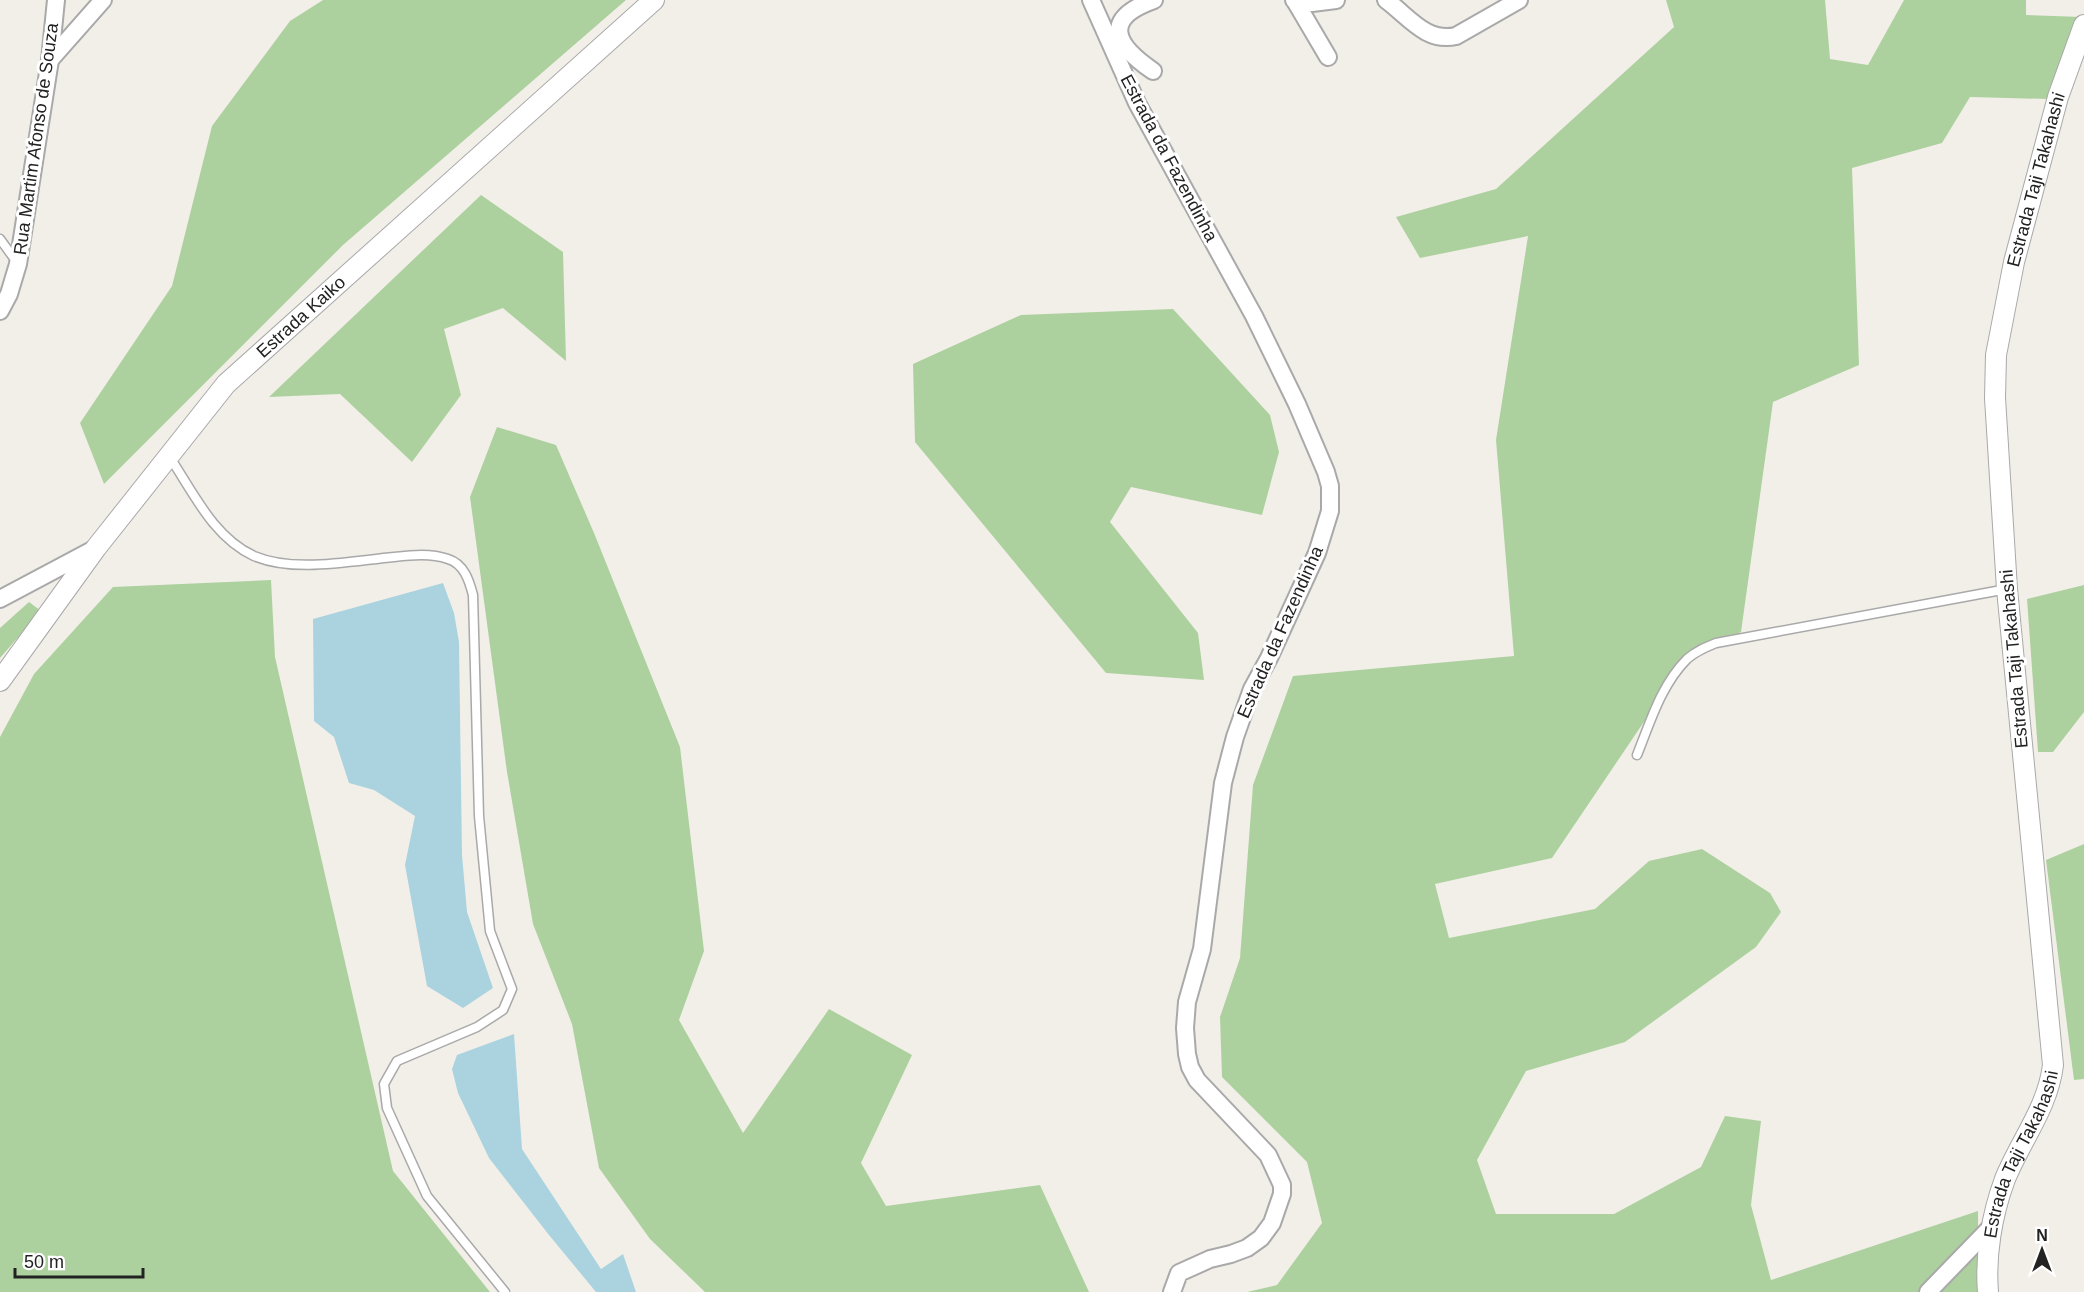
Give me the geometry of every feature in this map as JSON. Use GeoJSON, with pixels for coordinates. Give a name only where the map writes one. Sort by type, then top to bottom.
{"type":"FeatureCollection","features":[{"type":"Feature","properties":{"kind":"street","name":"Rua Martim Afonso de Souza"},"geometry":{"type":"LineString","coordinates":[[0,311],[9,294],[18,264],[50,60],[56,0]]}},
{"type":"Feature","properties":{"kind":"street"},"geometry":{"type":"LineString","coordinates":[[50,60],[103,0]]}},
{"type":"Feature","properties":{"kind":"street","name":"Estrada Kaiko"},"geometry":{"type":"LineString","coordinates":[[0,681],[96,548],[226,384],[654,0]]}},
{"type":"Feature","properties":{"kind":"street","name":"Estrada da Fazendinha"},"geometry":{"type":"LineString","coordinates":[[1091,0],[1137,103],[1254,316],[1297,404],[1326,472],[1331,498],[1326,526],[1317,553],[1269,658],[1252,689],[1235,736],[1223,783],[1202,949],[1187,1002],[1185,1028],[1190,1066],[1203,1087],[1268,1155],[1282,1185],[1282,1194],[1272,1224],[1261,1238],[1247,1248],[1210,1259],[1179,1273],[1172,1292]]}},
{"type":"Feature","properties":{"kind":"street"},"geometry":{"type":"LineString","coordinates":[[1153,71],[1136,60],[1124,47],[1119,38],[1119,30],[1127,13],[1136,6],[1154,0]]}},
{"type":"Feature","properties":{"kind":"street"},"geometry":{"type":"LineString","coordinates":[[1295,0],[1312,3],[1336,0]]}},
{"type":"Feature","properties":{"kind":"street"},"geometry":{"type":"LineString","coordinates":[[1295,0],[1328,57]]}},
{"type":"Feature","properties":{"kind":"street"},"geometry":{"type":"LineString","coordinates":[[1386,0],[1418,27],[1430,35],[1444,39],[1456,36],[1519,0]]}},
{"type":"Feature","properties":{"kind":"street","name":"Estrada Taji Takahashi"},"geometry":{"type":"LineString","coordinates":[[1988,1292],[1991,1227],[2006,1179],[2046,1097],[2053,1065],[2007,589],[1995,398],[1996,355],[2014,262],[2055,108],[2084,25]]}},
{"type":"Feature","properties":{"kind":"street"},"geometry":{"type":"LineString","coordinates":[[0,599],[96,548]]}},
{"type":"Feature","properties":{"kind":"street"},"geometry":{"type":"LineString","coordinates":[[1928,1292],[1991,1227]]}},
{"type":"Feature","properties":{"kind":"lane"},"geometry":{"type":"LineString","coordinates":[[0,239],[18,264]]}},
{"type":"Feature","properties":{"kind":"lane"},"geometry":{"type":"LineString","coordinates":[[169,456],[216,529],[238,547],[254,556],[277,563],[304,565],[421,554],[450,559],[467,574],[473,595],[479,816],[490,931],[512,989],[503,1010],[477,1027],[397,1061],[384,1084],[387,1108],[427,1196],[505,1292]]}},
{"type":"Feature","properties":{"kind":"lane"},"geometry":{"type":"LineString","coordinates":[[1637,755],[1660,698],[1677,672],[1698,651],[1716,643],[2007,589]]}},
{"type":"Feature","properties":{"kind":"green space"},"geometry":{"type":"Polygon","coordinates":[[[323,0],[626,0],[343,245],[104,484],[80,423],[172,286],[212,126],[290,21],[323,0]]]}},
{"type":"Feature","properties":{"kind":"green space"},"geometry":{"type":"Polygon","coordinates":[[[1666,0],[1825,0],[1830,59],[1868,65],[1904,0],[2026,0],[2026,15],[2082,17],[2048,99],[1970,97],[1942,143],[1852,168],[1859,365],[1773,402],[1741,632],[1683,664],[1552,858],[1435,884],[1449,938],[1595,909],[1649,861],[1702,849],[1770,893],[1781,912],[1756,947],[1625,1042],[1526,1071],[1477,1160],[1496,1214],[1614,1214],[1701,1167],[1725,1116],[1761,1121],[1751,1205],[1771,1280],[1978,1211],[1978,1292],[1247,1292],[1277,1285],[1322,1223],[1307,1162],[1222,1077],[1220,1017],[1240,958],[1253,785],[1293,676],[1514,656],[1496,440],[1528,236],[1420,258],[1396,217],[1496,189],[1674,27],[1666,0]]]}},
{"type":"Feature","properties":{"kind":"green space"},"geometry":{"type":"Polygon","coordinates":[[[481,195],[563,252],[566,361],[503,308],[444,329],[461,395],[412,462],[340,394],[269,397],[481,195]]]}},
{"type":"Feature","properties":{"kind":"green space"},"geometry":{"type":"Polygon","coordinates":[[[1173,309],[1270,415],[1279,452],[1262,515],[1131,487],[1110,522],[1198,633],[1204,680],[1106,673],[915,442],[913,364],[1021,315],[1173,309]]]}},
{"type":"Feature","properties":{"kind":"green space"},"geometry":{"type":"Polygon","coordinates":[[[497,427],[556,445],[680,747],[704,951],[679,1020],[743,1133],[829,1009],[912,1055],[861,1163],[886,1206],[1040,1185],[1089,1292],[705,1292],[650,1239],[599,1168],[572,1024],[533,924],[507,772],[470,497],[497,427]]]}},
{"type":"Feature","properties":{"kind":"green space"},"geometry":{"type":"Polygon","coordinates":[[[271,580],[275,657],[393,1171],[490,1292],[0,1292],[0,737],[34,674],[113,587],[271,580]]]}},
{"type":"Feature","properties":{"kind":"green space"},"geometry":{"type":"Polygon","coordinates":[[[2084,585],[2084,712],[2053,752],[2038,752],[2027,599],[2084,585]]]}},
{"type":"Feature","properties":{"kind":"green space"},"geometry":{"type":"Polygon","coordinates":[[[29,602],[41,611],[0,658],[0,628],[29,602]]]}},
{"type":"Feature","properties":{"kind":"green space"},"geometry":{"type":"Polygon","coordinates":[[[2084,844],[2084,1079],[2074,1080],[2046,860],[2084,844]]]}},
{"type":"Feature","properties":{"kind":"water"},"geometry":{"type":"Polygon","coordinates":[[[443,583],[454,613],[459,642],[462,855],[467,912],[493,988],[463,1008],[427,986],[405,865],[415,816],[374,790],[349,783],[334,737],[314,721],[313,619],[443,583]]]}},
{"type":"Feature","properties":{"kind":"water"},"geometry":{"type":"Polygon","coordinates":[[[514,1034],[522,1149],[601,1269],[623,1254],[636,1292],[596,1292],[489,1158],[458,1093],[452,1069],[457,1055],[514,1034]]]}}]}
